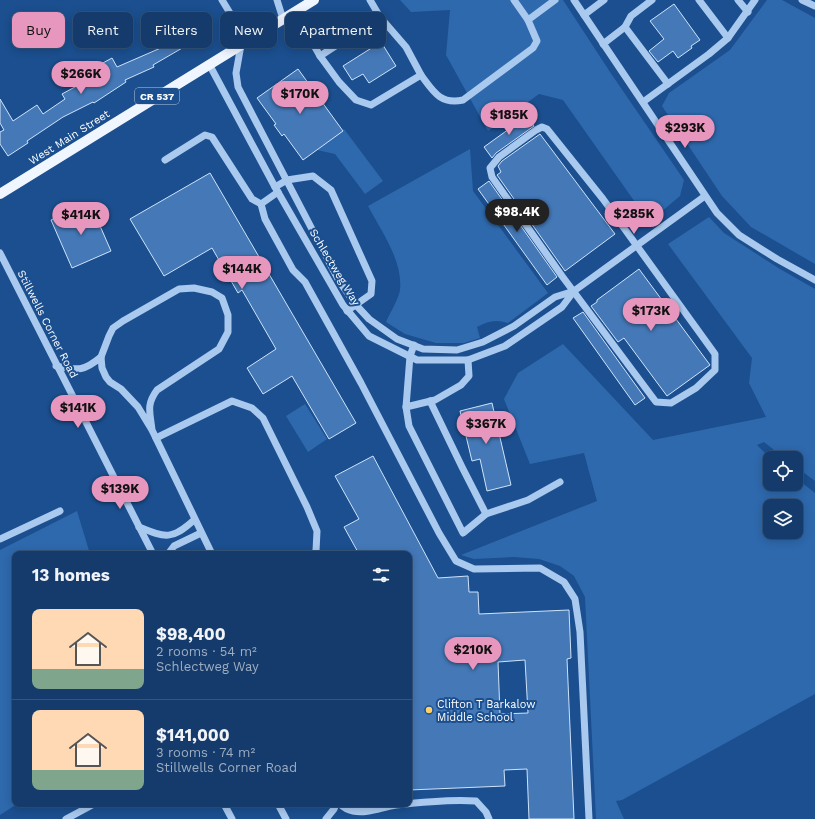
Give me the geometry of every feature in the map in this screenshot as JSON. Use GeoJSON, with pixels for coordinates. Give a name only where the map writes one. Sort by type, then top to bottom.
{"type":"FeatureCollection","features":[{"type":"Feature","properties":{"kind":"main road","name":"West Main Street"},"geometry":{"type":"LineString","coordinates":[[295,12],[314,0]]}},
{"type":"Feature","properties":{"kind":"main road","name":"West Main Street"},"geometry":{"type":"LineString","coordinates":[[277,23],[283,19]]}},
{"type":"Feature","properties":{"kind":"main road","name":"West Main Street"},"geometry":{"type":"LineString","coordinates":[[0,194],[236,48]]}},
{"type":"Feature","properties":{"kind":"street"},"geometry":{"type":"LineString","coordinates":[[222,0],[228,12]]}},
{"type":"Feature","properties":{"kind":"street"},"geometry":{"type":"LineString","coordinates":[[277,0],[283,19]]}},
{"type":"Feature","properties":{"kind":"street"},"geometry":{"type":"LineString","coordinates":[[370,0],[377,12]]}},
{"type":"Feature","properties":{"kind":"street"},"geometry":{"type":"LineString","coordinates":[[386,24],[406,47],[421,74],[434,91],[445,100],[455,102],[463,100],[533,48],[537,41],[528,20],[514,0]]}},
{"type":"Feature","properties":{"kind":"street"},"geometry":{"type":"LineString","coordinates":[[528,20],[555,0]]}},
{"type":"Feature","properties":{"kind":"street"},"geometry":{"type":"LineString","coordinates":[[574,0],[717,213],[739,235],[777,259],[815,280]]}},
{"type":"Feature","properties":{"kind":"street"},"geometry":{"type":"LineString","coordinates":[[584,14],[604,0]]}},
{"type":"Feature","properties":{"kind":"street"},"geometry":{"type":"LineString","coordinates":[[604,44],[625,28],[631,16],[652,0]]}},
{"type":"Feature","properties":{"kind":"street"},"geometry":{"type":"LineString","coordinates":[[699,0],[728,38]]}},
{"type":"Feature","properties":{"kind":"street"},"geometry":{"type":"LineString","coordinates":[[738,0],[748,12]]}},
{"type":"Feature","properties":{"kind":"street"},"geometry":{"type":"LineString","coordinates":[[643,102],[709,54],[728,38],[748,12],[755,0]]}},
{"type":"Feature","properties":{"kind":"street"},"geometry":{"type":"LineString","coordinates":[[802,0],[815,6]]}},
{"type":"Feature","properties":{"kind":"street"},"geometry":{"type":"LineString","coordinates":[[625,28],[668,84]]}},
{"type":"Feature","properties":{"kind":"street","name":"Schlectweg Way"},"geometry":{"type":"LineString","coordinates":[[243,48],[236,73],[238,87],[339,281],[356,305],[369,319],[398,339],[423,349],[457,350],[483,342],[514,326],[555,297],[574,290],[706,196]]}},
{"type":"Feature","properties":{"kind":"street"},"geometry":{"type":"LineString","coordinates":[[315,48],[339,82],[356,100],[371,105],[421,74]]}},
{"type":"Feature","properties":{"kind":"street"},"geometry":{"type":"LineString","coordinates":[[320,56],[332,48]]}},
{"type":"Feature","properties":{"kind":"street","name":"Schlectweg Way"},"geometry":{"type":"LineString","coordinates":[[209,64],[276,189],[343,305],[369,336],[417,360],[468,360],[505,346],[562,307],[574,290]]}},
{"type":"Feature","properties":{"kind":"street"},"geometry":{"type":"LineString","coordinates":[[542,128],[547,130],[603,199],[636,246],[715,354],[715,370],[696,388],[671,403],[656,402],[508,201],[495,182],[490,168],[499,157],[536,130],[542,128]]}},
{"type":"Feature","properties":{"kind":"street"},"geometry":{"type":"LineString","coordinates":[[165,160],[205,135],[212,137],[252,199],[261,204],[268,226],[293,270],[305,282],[361,383],[439,533],[456,561],[474,569],[540,568],[564,582],[575,599],[580,632],[589,819]]}},
{"type":"Feature","properties":{"kind":"street"},"geometry":{"type":"LineString","coordinates":[[261,204],[287,180],[313,176],[331,190],[372,281],[371,294],[347,311]]}},
{"type":"Feature","properties":{"kind":"street","name":"Stillwells Corner Road"},"geometry":{"type":"LineString","coordinates":[[0,253],[56,366],[151,551]]}},
{"type":"Feature","properties":{"kind":"street"},"geometry":{"type":"LineString","coordinates":[[152,430],[149,407],[151,399],[157,390],[219,349],[228,332],[228,315],[222,298],[212,292],[194,288],[179,289],[123,321],[113,328],[101,357],[102,368],[106,377],[110,382],[121,389],[138,407],[152,430],[194,520],[210,551]]}},
{"type":"Feature","properties":{"kind":"street"},"geometry":{"type":"LineString","coordinates":[[414,346],[410,356],[406,407],[408,426],[463,533],[486,514],[528,500],[560,482]]}},
{"type":"Feature","properties":{"kind":"street"},"geometry":{"type":"LineString","coordinates":[[56,366],[76,370],[91,365],[101,357]]}},
{"type":"Feature","properties":{"kind":"street"},"geometry":{"type":"LineString","coordinates":[[406,407],[435,400],[461,385],[469,376],[468,360]]}},
{"type":"Feature","properties":{"kind":"street"},"geometry":{"type":"LineString","coordinates":[[156,438],[232,401],[252,408],[263,418],[307,508],[317,531],[316,551]]}},
{"type":"Feature","properties":{"kind":"street"},"geometry":{"type":"LineString","coordinates":[[430,401],[486,514]]}},
{"type":"Feature","properties":{"kind":"street"},"geometry":{"type":"LineString","coordinates":[[0,539],[60,511]]}},
{"type":"Feature","properties":{"kind":"street"},"geometry":{"type":"LineString","coordinates":[[139,527],[153,533],[165,535],[175,534],[182,531],[194,520]]}},
{"type":"Feature","properties":{"kind":"street"},"geometry":{"type":"LineString","coordinates":[[170,551],[174,546],[201,533]]}},
{"type":"Feature","properties":{"kind":"street"},"geometry":{"type":"LineString","coordinates":[[412,804],[460,800],[476,801],[486,812],[489,819]]}},
{"type":"Feature","properties":{"kind":"street"},"geometry":{"type":"LineString","coordinates":[[66,819],[75,817],[90,807]]}},
{"type":"Feature","properties":{"kind":"street"},"geometry":{"type":"LineString","coordinates":[[226,807],[232,819]]}},
{"type":"Feature","properties":{"kind":"street"},"geometry":{"type":"LineString","coordinates":[[280,807],[286,819]]}},
{"type":"Feature","properties":{"kind":"street"},"geometry":{"type":"LineString","coordinates":[[326,819],[335,807]]}},
{"type":"Feature","properties":{"kind":"street"},"geometry":{"type":"LineString","coordinates":[[344,807],[354,812],[365,812],[379,807]]}},
{"type":"Feature","properties":{"kind":"shaded area"},"geometry":{"type":"Polygon","coordinates":[[[400,0],[563,0],[684,180],[680,196],[649,222],[563,100],[539,94],[488,131],[446,55],[450,10],[411,12],[400,0]]]}},
{"type":"Feature","properties":{"kind":"shaded area"},"geometry":{"type":"Polygon","coordinates":[[[767,0],[782,0],[815,18],[815,264],[751,227],[722,196],[662,106],[669,93],[730,50],[767,0]]]}},
{"type":"Feature","properties":{"kind":"shaded area"},"geometry":{"type":"Polygon","coordinates":[[[344,129],[383,181],[365,194],[335,154],[317,150],[344,129]]]}},
{"type":"Feature","properties":{"kind":"shaded area"},"geometry":{"type":"Polygon","coordinates":[[[470,149],[473,191],[548,293],[508,323],[492,321],[477,327],[480,338],[464,343],[436,343],[405,334],[386,322],[400,290],[400,279],[395,257],[368,206],[470,149]]]}},
{"type":"Feature","properties":{"kind":"shaded area"},"geometry":{"type":"Polygon","coordinates":[[[709,217],[724,233],[780,269],[815,289],[815,481],[803,472],[803,451],[775,451],[764,442],[757,445],[763,451],[763,491],[803,491],[803,484],[815,493],[815,694],[622,800],[616,801],[624,819],[596,819],[585,597],[574,576],[560,566],[539,559],[514,557],[474,559],[461,555],[597,501],[584,453],[530,464],[504,399],[518,373],[563,344],[653,440],[766,417],[749,383],[752,358],[668,244],[709,217]]]}},
{"type":"Feature","properties":{"kind":"shaded area"},"geometry":{"type":"Polygon","coordinates":[[[305,404],[327,439],[308,452],[286,416],[305,404]]]}},
{"type":"Feature","properties":{"kind":"shaded area"},"geometry":{"type":"Polygon","coordinates":[[[77,511],[89,551],[12,551],[12,807],[0,815],[0,550],[77,511]]]}},
{"type":"Feature","properties":{"kind":"building"},"geometry":{"type":"Polygon","coordinates":[[[674,4],[700,40],[678,58],[673,51],[658,62],[649,51],[664,39],[650,21],[674,4]]]}},
{"type":"Feature","properties":{"kind":"building"},"geometry":{"type":"Polygon","coordinates":[[[161,48],[182,48],[153,65],[154,67],[125,80],[126,82],[94,103],[93,102],[63,117],[27,141],[28,143],[8,156],[0,144],[0,132],[4,130],[0,123],[0,99],[13,121],[37,105],[43,114],[65,99],[62,94],[86,81],[83,76],[101,64],[112,58],[117,67],[161,48]]]}},
{"type":"Feature","properties":{"kind":"building"},"geometry":{"type":"Polygon","coordinates":[[[372,48],[385,48],[396,66],[369,83],[363,74],[352,80],[343,66],[372,48]]]}},
{"type":"Feature","properties":{"kind":"building"},"geometry":{"type":"Polygon","coordinates":[[[298,69],[343,131],[303,160],[284,134],[282,136],[274,125],[276,124],[257,98],[298,69]]]}},
{"type":"Feature","properties":{"kind":"building"},"geometry":{"type":"Polygon","coordinates":[[[527,116],[534,126],[496,153],[492,158],[484,147],[527,116]]]}},
{"type":"Feature","properties":{"kind":"building"},"geometry":{"type":"Polygon","coordinates":[[[540,134],[615,234],[565,271],[497,175],[501,172],[498,166],[502,161],[540,134]]]}},
{"type":"Feature","properties":{"kind":"building"},"geometry":{"type":"Polygon","coordinates":[[[210,173],[356,423],[329,439],[292,376],[263,394],[247,368],[276,349],[242,290],[238,293],[212,248],[164,276],[130,219],[210,173]]]}},
{"type":"Feature","properties":{"kind":"building"},"geometry":{"type":"Polygon","coordinates":[[[489,181],[557,277],[547,285],[478,189],[489,181]]]}},
{"type":"Feature","properties":{"kind":"building"},"geometry":{"type":"Polygon","coordinates":[[[90,203],[111,251],[72,268],[51,220],[90,203]]]}},
{"type":"Feature","properties":{"kind":"building"},"geometry":{"type":"Polygon","coordinates":[[[639,269],[710,365],[667,396],[624,338],[618,342],[591,306],[639,269]]]}},
{"type":"Feature","properties":{"kind":"building"},"geometry":{"type":"Polygon","coordinates":[[[583,312],[645,398],[635,405],[573,318],[583,312]]]}},
{"type":"Feature","properties":{"kind":"building"},"geometry":{"type":"Polygon","coordinates":[[[492,403],[511,485],[487,491],[480,459],[472,461],[460,411],[492,403]]]}},
{"type":"Feature","properties":{"kind":"building"},"geometry":{"type":"Polygon","coordinates":[[[373,456],[438,578],[468,576],[469,592],[478,592],[479,614],[569,610],[571,658],[567,659],[574,819],[529,819],[527,769],[504,770],[505,786],[412,790],[412,551],[357,551],[344,527],[359,519],[335,476],[373,456]],[[525,660],[498,662],[500,714],[528,713],[525,660]]]}},
{"type":"Feature","properties":{"kind":"place","name":"Clifton T Barkalow Middle School"},"geometry":{"type":"Point","coordinates":[429,710]}}]}
